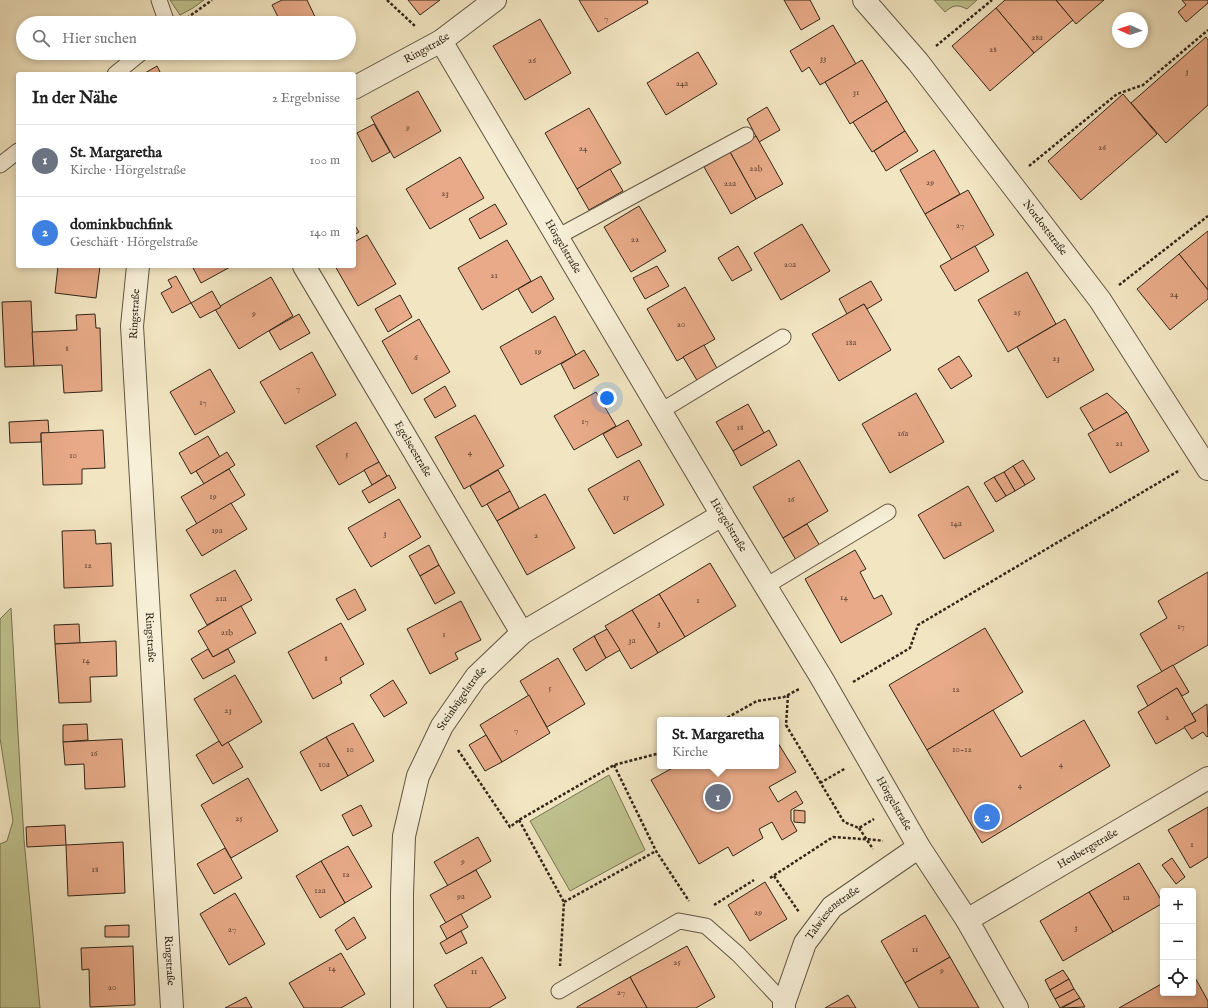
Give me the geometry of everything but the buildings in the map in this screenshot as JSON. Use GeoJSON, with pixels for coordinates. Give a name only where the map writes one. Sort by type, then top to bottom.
{"type":"FeatureCollection","features":[{"type":"Feature","properties":{"kind":"street","name":"Ringstraße"},"geometry":{"type":"LineString","coordinates":[[356,87],[435,44],[495,0]]}},
{"type":"Feature","properties":{"kind":"street","name":"Nordoststraße"},"geometry":{"type":"LineString","coordinates":[[864,0],[918,62],[1100,300],[1204,463]]}},
{"type":"Feature","properties":{"kind":"street","name":"Hörgelstraße"},"geometry":{"type":"LineString","coordinates":[[435,44],[557,237],[722,515],[826,685],[919,847],[967,920],[1017,1008]]}},
{"type":"Feature","properties":{"kind":"street","name":"Ringstraße"},"geometry":{"type":"LineString","coordinates":[[138,268],[132,326],[172,1008]]}},
{"type":"Feature","properties":{"kind":"street","name":"Egelseestraße"},"geometry":{"type":"LineString","coordinates":[[305,268],[522,633]]}},
{"type":"Feature","properties":{"kind":"street","name":"Steinbügelstraße"},"geometry":{"type":"LineString","coordinates":[[402,1008],[402,892],[404,836],[418,776],[442,726],[476,677],[522,633],[722,515]]}},
{"type":"Feature","properties":{"kind":"street","name":"Heubergstraße"},"geometry":{"type":"LineString","coordinates":[[967,920],[1208,778]]}},
{"type":"Feature","properties":{"kind":"street","name":"Talwiesenstraße"},"geometry":{"type":"LineString","coordinates":[[784,1006],[805,943],[832,907],[919,847]]}},
{"type":"Feature","properties":{"kind":"lane"},"geometry":{"type":"LineString","coordinates":[[159,0],[165,16]]}},
{"type":"Feature","properties":{"kind":"lane"},"geometry":{"type":"LineString","coordinates":[[117,72],[132,60]]}},
{"type":"Feature","properties":{"kind":"lane"},"geometry":{"type":"LineString","coordinates":[[557,237],[746,135]]}},
{"type":"Feature","properties":{"kind":"lane"},"geometry":{"type":"LineString","coordinates":[[0,165],[16,153]]}},
{"type":"Feature","properties":{"kind":"lane"},"geometry":{"type":"LineString","coordinates":[[661,411],[783,337]]}},
{"type":"Feature","properties":{"kind":"lane"},"geometry":{"type":"LineString","coordinates":[[766,586],[888,512]]}},
{"type":"Feature","properties":{"kind":"lane"},"geometry":{"type":"LineString","coordinates":[[559,991],[679,921],[702,921],[739,955],[784,1006]]}},
{"type":"Feature","properties":{"kind":"path"},"geometry":{"type":"LineString","coordinates":[[189,16],[212,0]]}},
{"type":"Feature","properties":{"kind":"path"},"geometry":{"type":"LineString","coordinates":[[387,0],[424,36],[435,44]]}},
{"type":"Feature","properties":{"kind":"path"},"geometry":{"type":"LineString","coordinates":[[918,62],[992,0]]}},
{"type":"Feature","properties":{"kind":"path"},"geometry":{"type":"LineString","coordinates":[[1010,182],[1117,94],[1143,85],[1208,30]]}},
{"type":"Feature","properties":{"kind":"path"},"geometry":{"type":"LineString","coordinates":[[1100,300],[1208,216]]}},
{"type":"Feature","properties":{"kind":"path"},"geometry":{"type":"LineString","coordinates":[[728,717],[757,701],[784,697],[826,685],[910,648],[918,625],[1204,463]]}},
{"type":"Feature","properties":{"kind":"path"},"geometry":{"type":"LineString","coordinates":[[788,695],[786,725],[844,822],[859,828],[895,806]]}},
{"type":"Feature","properties":{"kind":"path"},"geometry":{"type":"LineString","coordinates":[[442,726],[510,827],[519,820],[614,765],[657,754]]}},
{"type":"Feature","properties":{"kind":"path"},"geometry":{"type":"LineString","coordinates":[[614,765],[656,851],[702,921],[754,880]]}},
{"type":"Feature","properties":{"kind":"path"},"geometry":{"type":"LineString","coordinates":[[519,820],[564,902],[559,991]]}},
{"type":"Feature","properties":{"kind":"path"},"geometry":{"type":"LineString","coordinates":[[770,878],[833,837],[877,840]]}},
{"type":"Feature","properties":{"kind":"path"},"geometry":{"type":"LineString","coordinates":[[564,902],[656,851]]}},
{"type":"Feature","properties":{"kind":"path"},"geometry":{"type":"LineString","coordinates":[[774,876],[796,909],[816,929]]}},
{"type":"Feature","properties":{"kind":"green space"},"geometry":{"type":"Polygon","coordinates":[[[170,0],[204,0],[180,15],[170,0]]]}},
{"type":"Feature","properties":{"kind":"green space"},"geometry":{"type":"Polygon","coordinates":[[[934,0],[977,0],[967,9],[960,6],[955,6],[945,12],[934,0]]]}},
{"type":"Feature","properties":{"kind":"green space"},"geometry":{"type":"Polygon","coordinates":[[[11,608],[24,840],[40,1008],[0,1008],[0,844],[7,841],[13,821],[0,738],[0,619],[11,608]]]}},
{"type":"Feature","properties":{"kind":"green space"},"geometry":{"type":"Polygon","coordinates":[[[609,775],[645,850],[570,891],[530,821],[609,775]]]}},
{"type":"Feature","properties":{"kind":"place","name":"St. Margaretha"},"geometry":{"type":"Point","coordinates":[718,797]}},
{"type":"Feature","properties":{"kind":"place","name":"dominkbuchfink"},"geometry":{"type":"Point","coordinates":[987,817]}}]}
